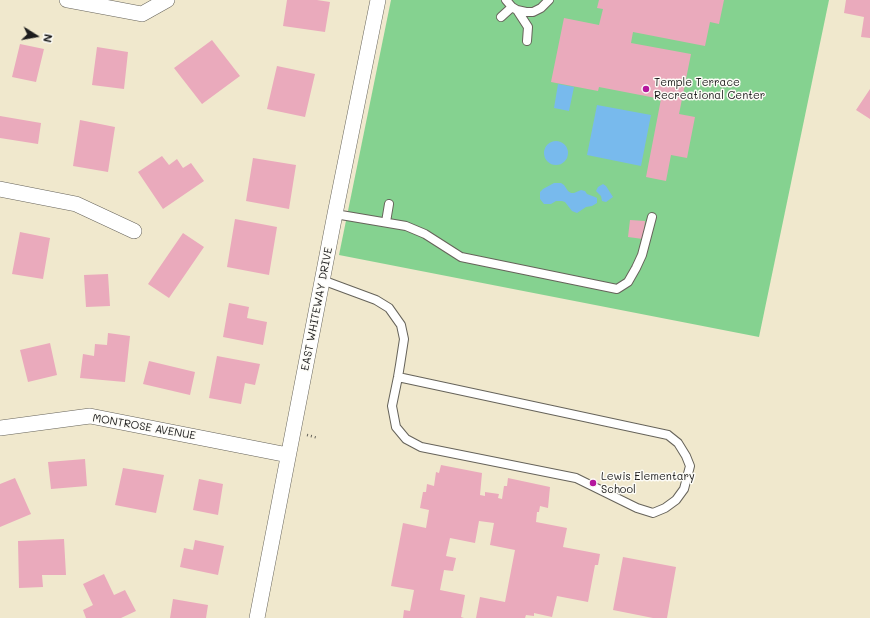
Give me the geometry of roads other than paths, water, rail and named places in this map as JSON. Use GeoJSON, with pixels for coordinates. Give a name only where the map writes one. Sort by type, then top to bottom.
{"type":"FeatureCollection","features":[{"type":"Feature","properties":{"kind":"street"},"geometry":{"type":"LineString","coordinates":[[67,0],[142,14],[168,0]]}},
{"type":"Feature","properties":{"kind":"street","name":"EAST WHITEWAY DRIVE"},"geometry":{"type":"LineString","coordinates":[[257,618],[378,0]]}},
{"type":"Feature","properties":{"kind":"street"},"geometry":{"type":"LineString","coordinates":[[0,189],[76,204],[134,231]]}},
{"type":"Feature","properties":{"kind":"street","name":"MONTROSE AVENUE"},"geometry":{"type":"LineString","coordinates":[[0,428],[90,416],[288,455]]}},
{"type":"Feature","properties":{"kind":"lane"},"geometry":{"type":"LineString","coordinates":[[506,0],[515,8],[528,27],[527,41]]}},
{"type":"Feature","properties":{"kind":"lane"},"geometry":{"type":"LineString","coordinates":[[515,8],[526,12],[533,12],[541,8],[549,0]]}},
{"type":"Feature","properties":{"kind":"lane"},"geometry":{"type":"LineString","coordinates":[[501,17],[515,8]]}},
{"type":"Feature","properties":{"kind":"lane"},"geometry":{"type":"LineString","coordinates":[[386,222],[389,204]]}},
{"type":"Feature","properties":{"kind":"lane"},"geometry":{"type":"LineString","coordinates":[[335,214],[406,226],[425,234],[461,258],[617,289],[628,282],[636,268],[642,254],[652,217]]}},
{"type":"Feature","properties":{"kind":"lane"},"geometry":{"type":"LineString","coordinates":[[322,280],[376,300],[389,308],[401,325],[404,339],[392,406],[396,427],[406,439],[421,447],[576,478],[637,508],[653,513],[665,508],[676,500],[684,489],[690,466],[678,443],[668,435],[398,377]]}},
{"type":"Feature","properties":{"kind":"water"},"geometry":{"type":"Polygon","coordinates":[[[558,84],[574,87],[569,111],[554,108],[558,84]]]}},
{"type":"Feature","properties":{"kind":"water"},"geometry":{"type":"Polygon","coordinates":[[[597,105],[651,115],[641,166],[587,155],[597,105]]]}},
{"type":"Feature","properties":{"kind":"water"},"geometry":{"type":"Polygon","coordinates":[[[556,141],[565,144],[568,153],[565,162],[556,165],[547,162],[544,153],[547,144],[556,141]]]}},
{"type":"Feature","properties":{"kind":"water"},"geometry":{"type":"Polygon","coordinates":[[[554,183],[561,183],[571,193],[581,190],[585,191],[587,194],[597,198],[597,203],[586,207],[577,213],[572,211],[565,202],[562,201],[544,204],[540,199],[540,192],[554,183]]]}},
{"type":"Feature","properties":{"kind":"water"},"geometry":{"type":"Polygon","coordinates":[[[603,184],[613,197],[606,202],[602,201],[601,196],[596,191],[598,187],[603,184]]]}},
{"type":"Feature","properties":{"kind":"place","name":"Temple Terrace Recreational Center"},"geometry":{"type":"Point","coordinates":[646,89]}},
{"type":"Feature","properties":{"kind":"place","name":"Lewis Elementary School"},"geometry":{"type":"Point","coordinates":[593,483]}}]}
